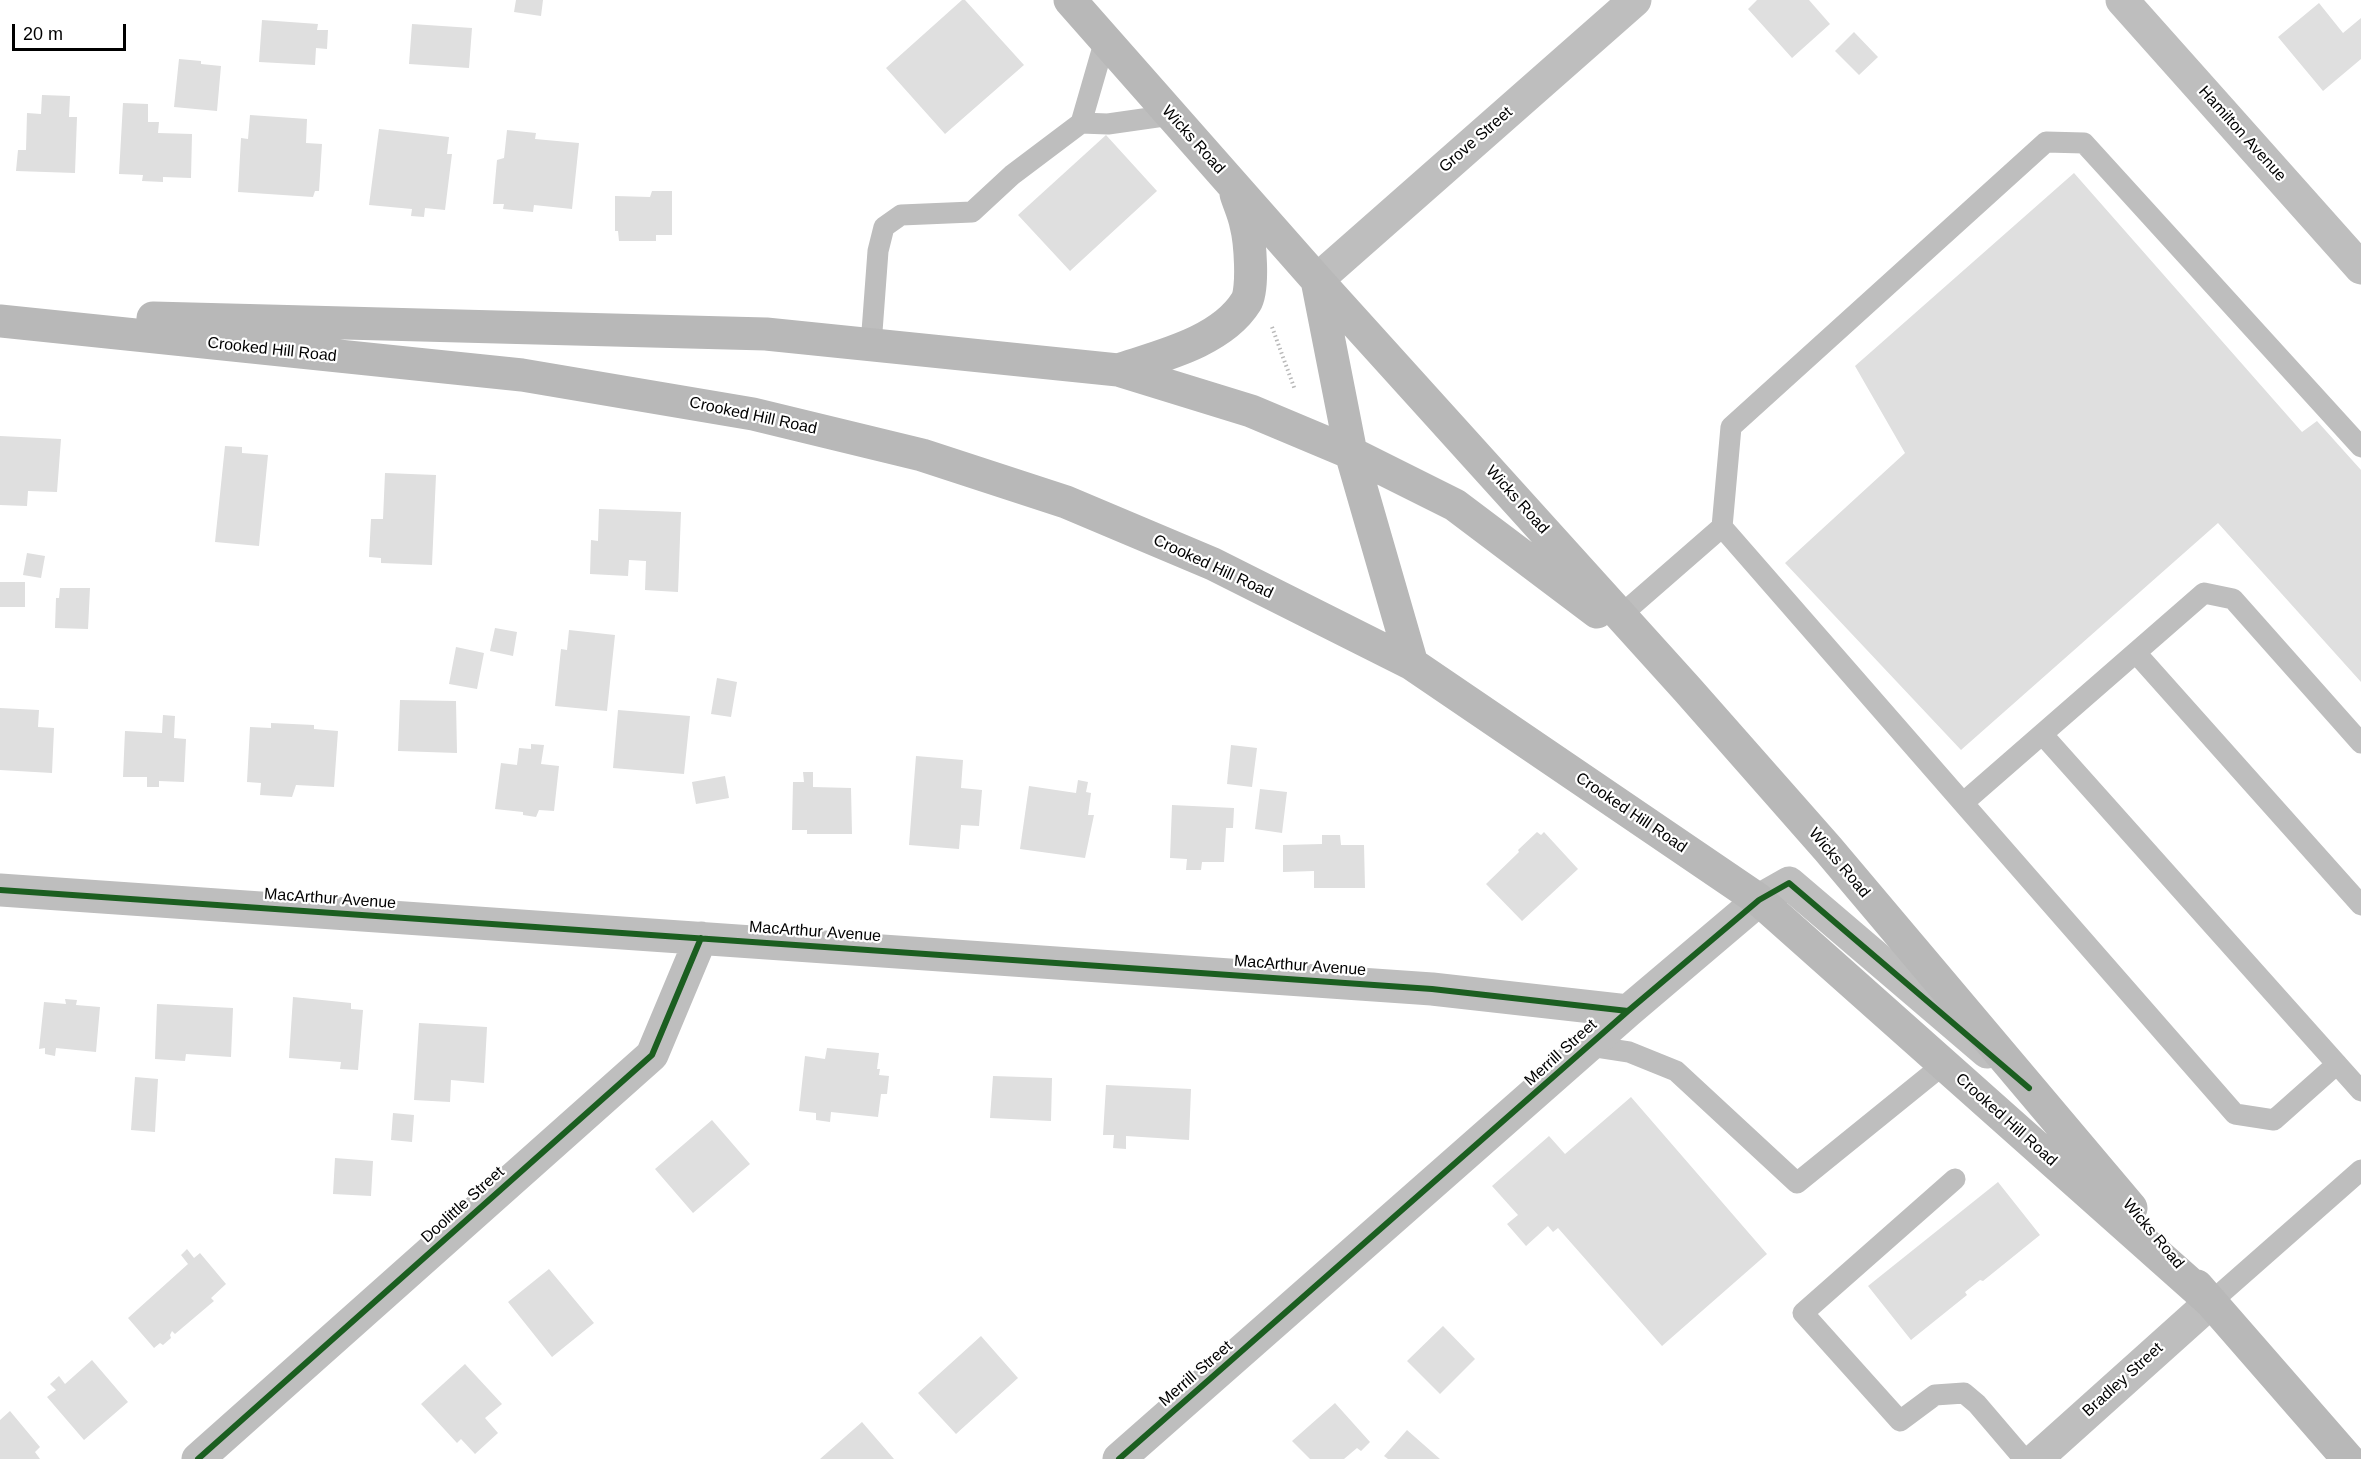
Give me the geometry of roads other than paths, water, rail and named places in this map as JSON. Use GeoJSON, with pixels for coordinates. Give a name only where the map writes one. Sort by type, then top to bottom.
{"type":"FeatureCollection","features":[{"type":"Feature","properties":{"kind":"main road","name":"Wicks Road"},"geometry":{"type":"LineString","coordinates":[[1070,0],[1317,280],[1687,688],[1828,849],[2211,1302],[2348,1459]]}},
{"type":"Feature","properties":{"kind":"main road"},"geometry":{"type":"LineString","coordinates":[[1118,370],[1187,347],[1227,324],[1247,301],[1250,276],[1247,226],[1233,184]]}},
{"type":"Feature","properties":{"kind":"main road"},"geometry":{"type":"LineString","coordinates":[[1317,280],[1351,453],[1412,664]]}},
{"type":"Feature","properties":{"kind":"main road","name":"Crooked Hill Road"},"geometry":{"type":"LineString","coordinates":[[0,314],[766,334],[1118,370],[1251,411],[1351,453],[1455,505],[1575,594],[1687,688]]}},
{"type":"Feature","properties":{"kind":"main road","name":"Crooked Hill Road"},"geometry":{"type":"LineString","coordinates":[[0,321],[522,375],[764,416],[922,455],[1066,502],[1213,564],[1412,664],[1759,900],[2211,1302]]}},
{"type":"Feature","properties":{"kind":"street","name":"Grove Street"},"geometry":{"type":"LineString","coordinates":[[1317,280],[1635,0]]}},
{"type":"Feature","properties":{"kind":"street","name":"Hamilton Avenue"},"geometry":{"type":"LineString","coordinates":[[2122,0],[2361,268]]}},
{"type":"Feature","properties":{"kind":"street","name":"Merrill Street"},"geometry":{"type":"LineString","coordinates":[[1119,1459],[1628,1011],[1759,900],[1789,883],[2029,1088]]}},
{"type":"Feature","properties":{"kind":"street","name":"MacArthur Avenue"},"geometry":{"type":"LineString","coordinates":[[0,891],[1432,989],[1628,1011]]}},
{"type":"Feature","properties":{"kind":"street","name":"Doolittle Street"},"geometry":{"type":"LineString","coordinates":[[198,1459],[652,1055],[701,938]]}},
{"type":"Feature","properties":{"kind":"street","name":"Bradley Street"},"geometry":{"type":"LineString","coordinates":[[2036,1459],[2211,1302]]}},
{"type":"Feature","properties":{"kind":"lane"},"geometry":{"type":"LineString","coordinates":[[871,345],[878,251],[884,227],[901,215],[972,212],[1012,175],[1081,123],[1106,40]]}},
{"type":"Feature","properties":{"kind":"lane"},"geometry":{"type":"LineString","coordinates":[[1081,123],[1108,124],[1172,115]]}},
{"type":"Feature","properties":{"kind":"lane"},"geometry":{"type":"LineString","coordinates":[[1621,615],[1722,527],[1731,427],[2046,142],[2084,142],[2361,447]]}},
{"type":"Feature","properties":{"kind":"lane"},"geometry":{"type":"LineString","coordinates":[[1722,527],[2235,1114],[2274,1120],[2337,1064]]}},
{"type":"Feature","properties":{"kind":"lane"},"geometry":{"type":"LineString","coordinates":[[1963,803],[2204,593],[2233,599],[2361,743]]}},
{"type":"Feature","properties":{"kind":"lane"},"geometry":{"type":"LineString","coordinates":[[2136,653],[2361,904]]}},
{"type":"Feature","properties":{"kind":"lane"},"geometry":{"type":"LineString","coordinates":[[2042,734],[2361,1090]]}},
{"type":"Feature","properties":{"kind":"lane"},"geometry":{"type":"LineString","coordinates":[[1590,1046],[1629,1052],[1676,1071],[1797,1183],[1944,1064]]}},
{"type":"Feature","properties":{"kind":"lane"},"geometry":{"type":"LineString","coordinates":[[2211,1302],[2361,1170]]}},
{"type":"Feature","properties":{"kind":"lane"},"geometry":{"type":"LineString","coordinates":[[1955,1179],[1803,1313],[1900,1421],[1935,1395],[1964,1393],[1977,1404],[2024,1459]]}}]}
